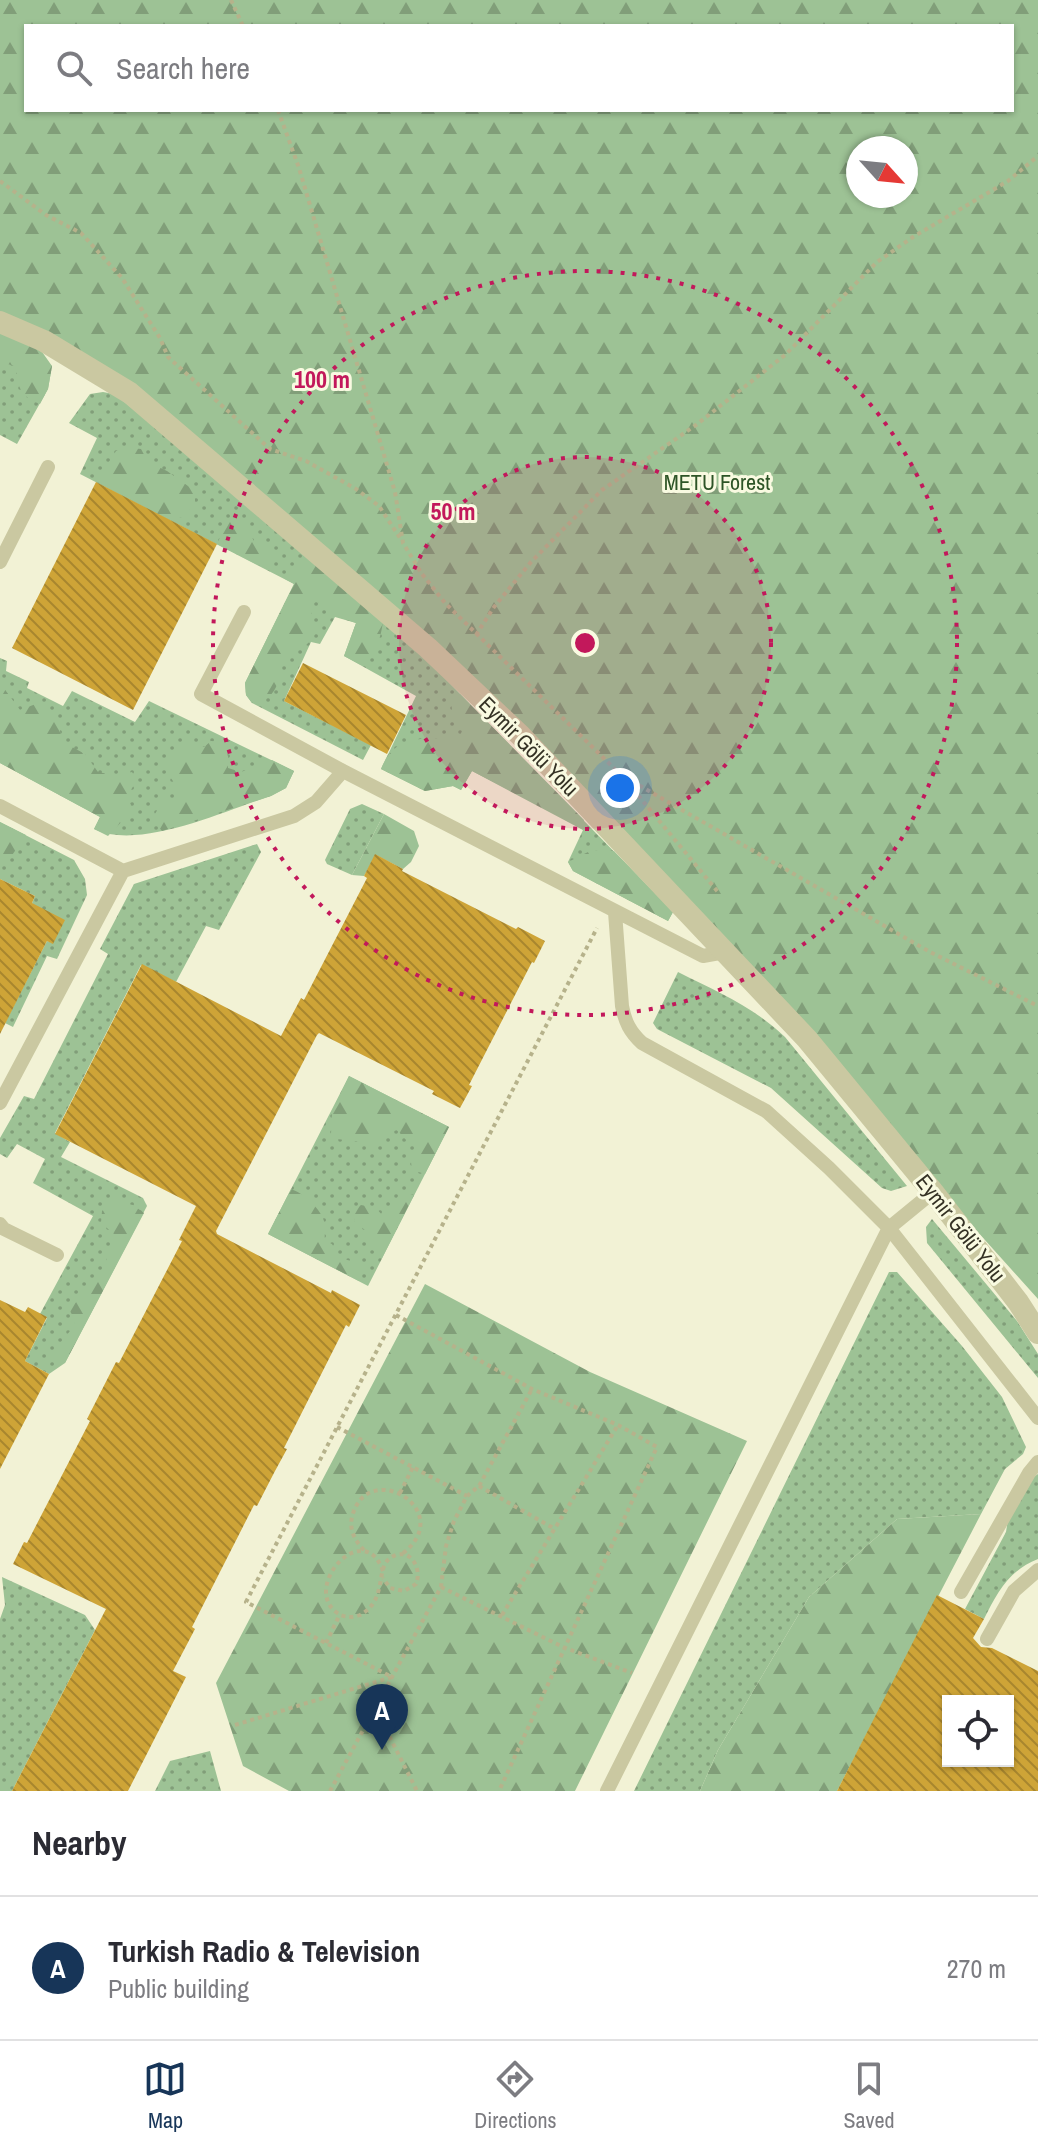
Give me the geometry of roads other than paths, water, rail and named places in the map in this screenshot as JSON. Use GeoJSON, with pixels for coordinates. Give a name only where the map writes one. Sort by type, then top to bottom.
{"type":"FeatureCollection","features":[{"type":"Feature","properties":{"kind":"street","name":"Eymir Gölü Yolu"},"geometry":{"type":"LineString","coordinates":[[0,322],[44,341],[130,393],[417,639],[521,736],[807,1039],[933,1192],[1018,1302],[1038,1333]]}},
{"type":"Feature","properties":{"kind":"lane"},"geometry":{"type":"LineString","coordinates":[[0,562],[48,467]]}},
{"type":"Feature","properties":{"kind":"lane"},"geometry":{"type":"LineString","coordinates":[[244,612],[201,694],[343,771],[703,956],[725,952]]}},
{"type":"Feature","properties":{"kind":"lane"},"geometry":{"type":"LineString","coordinates":[[0,1103],[123,871],[294,816],[316,802],[343,771]]}},
{"type":"Feature","properties":{"kind":"lane"},"geometry":{"type":"LineString","coordinates":[[0,806],[123,871]]}},
{"type":"Feature","properties":{"kind":"lane"},"geometry":{"type":"LineString","coordinates":[[611,910],[622,1006],[625,1022],[633,1035],[642,1043],[766,1111],[889,1228],[1038,1418]]}},
{"type":"Feature","properties":{"kind":"lane"},"geometry":{"type":"LineString","coordinates":[[607,1791],[889,1228],[933,1192]]}},
{"type":"Feature","properties":{"kind":"lane"},"geometry":{"type":"LineString","coordinates":[[0,1224],[4,1229],[57,1255]]}},
{"type":"Feature","properties":{"kind":"lane"},"geometry":{"type":"LineString","coordinates":[[961,1592],[1038,1462]]}},
{"type":"Feature","properties":{"kind":"lane"},"geometry":{"type":"LineString","coordinates":[[987,1639],[1014,1591],[1038,1570]]}},
{"type":"Feature","properties":{"kind":"place","name":"Turkish Radio & Television"},"geometry":{"type":"Point","coordinates":[382,1750]}},
{"type":"Feature","properties":{"kind":"park label","name":"METU Forest"},"geometry":{"type":"Point","coordinates":[717,482]}}]}
